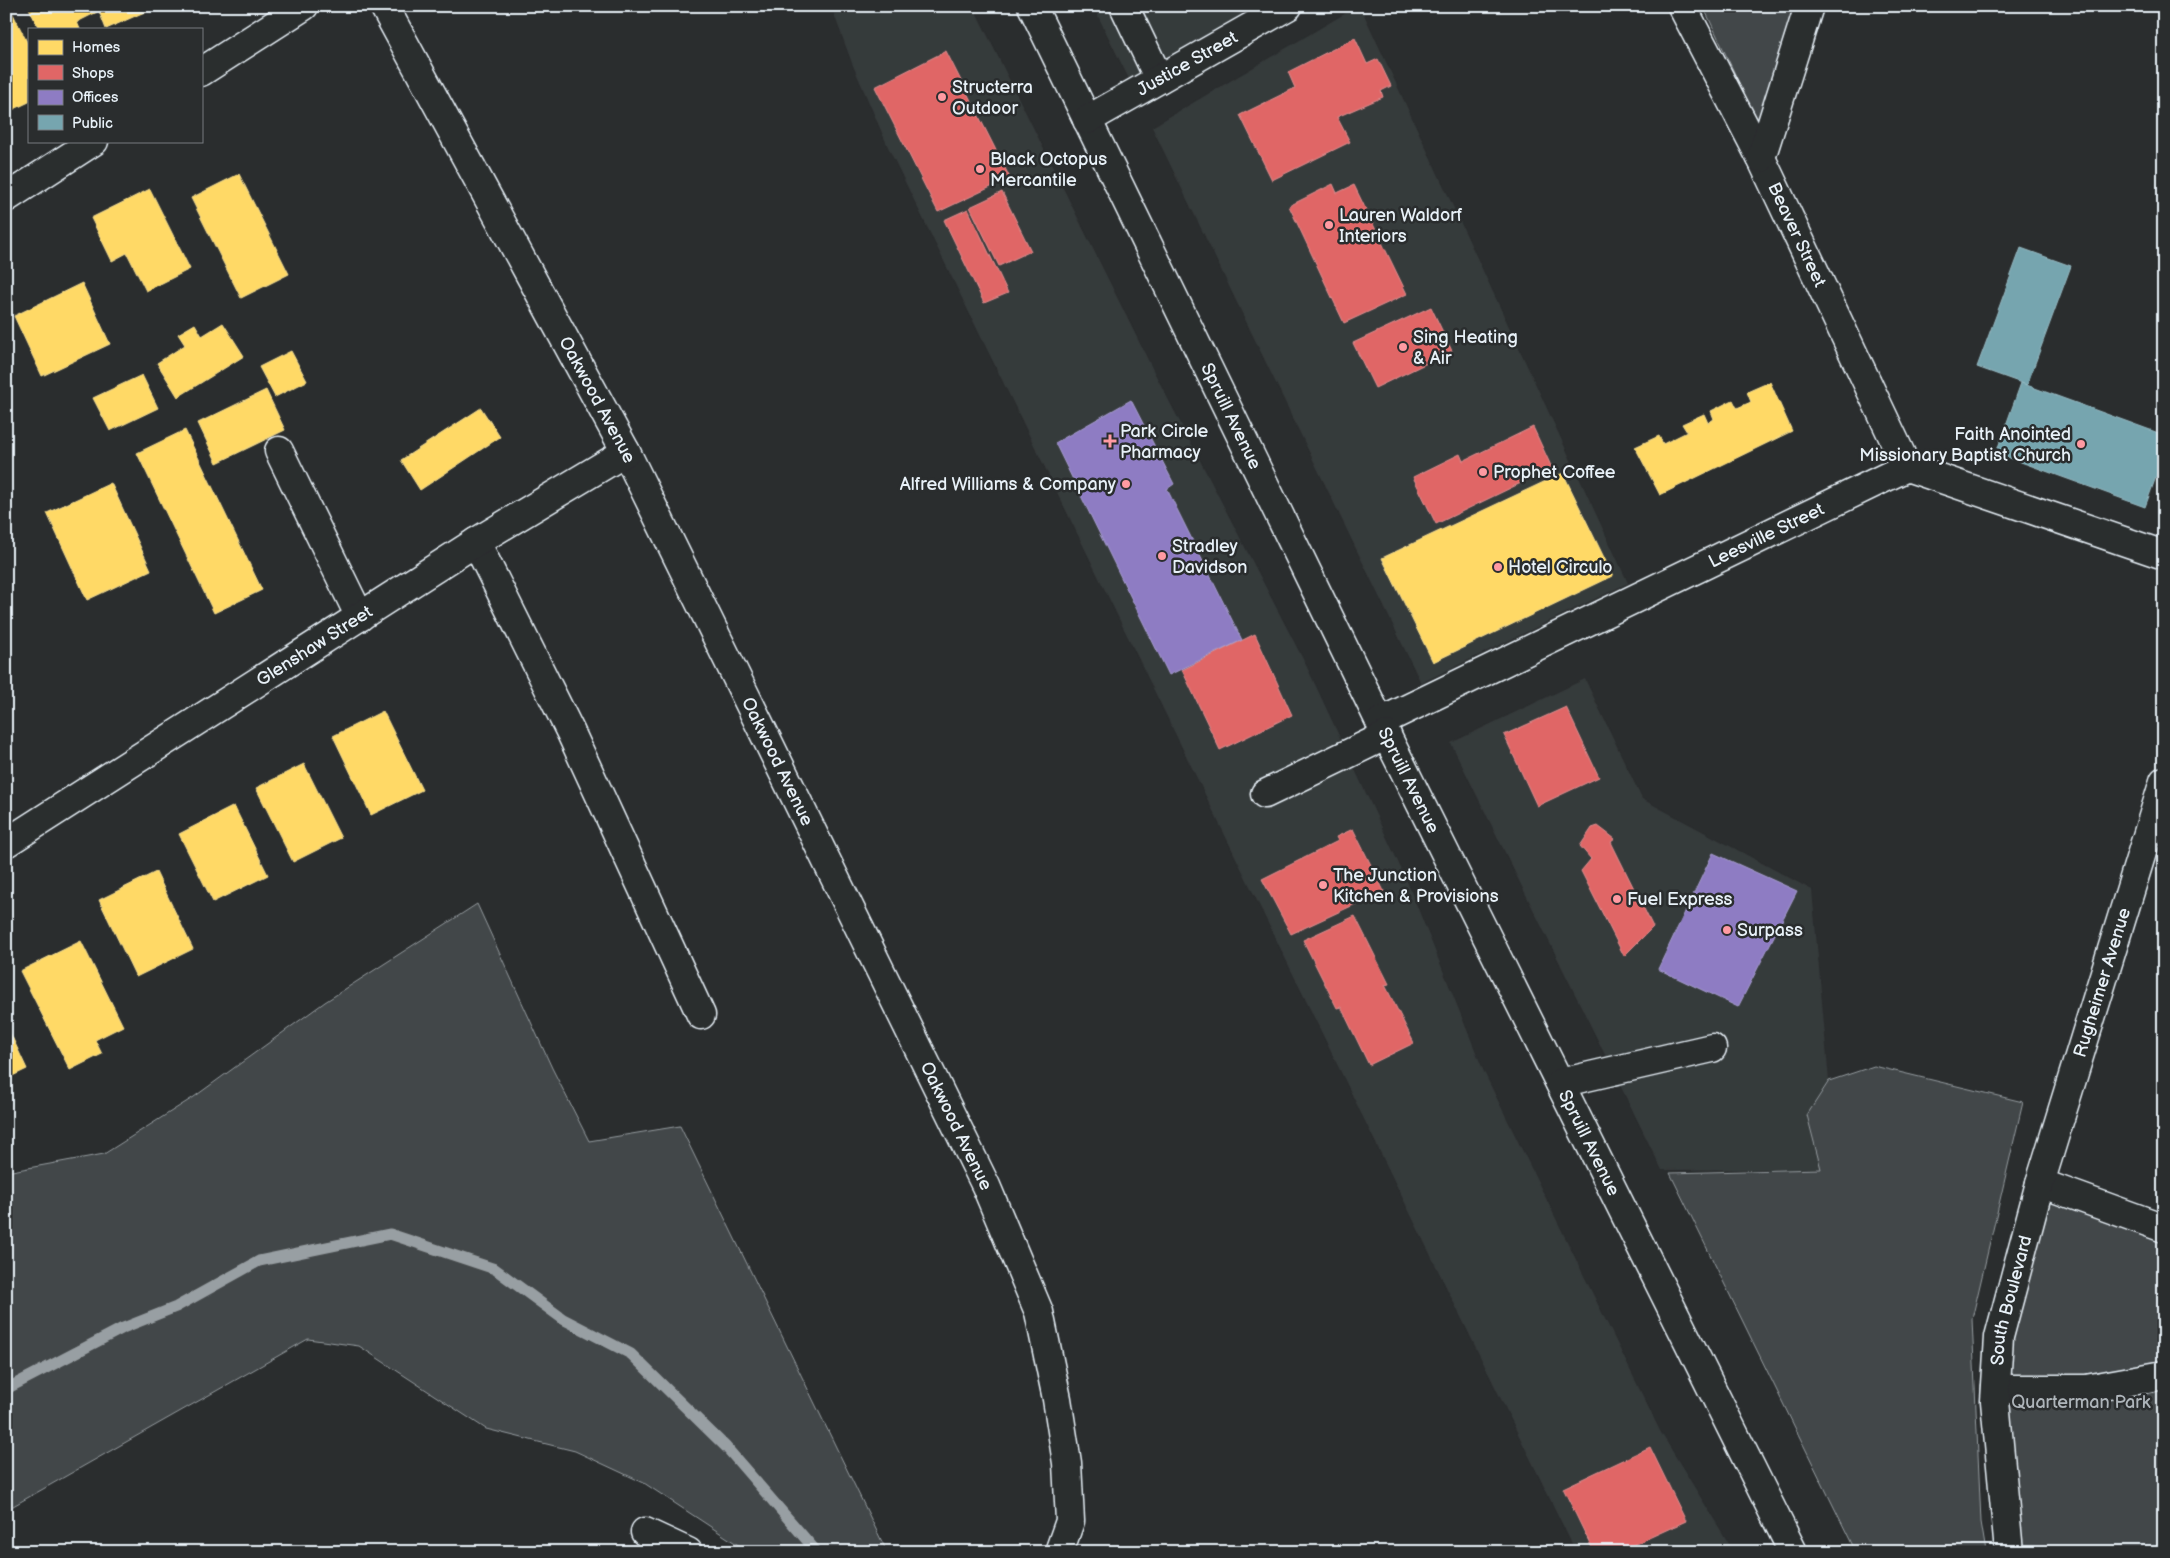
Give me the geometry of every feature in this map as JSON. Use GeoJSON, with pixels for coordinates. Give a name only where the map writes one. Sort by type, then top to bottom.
{"type":"FeatureCollection","features":[{"type":"Feature","properties":{"kind":"street"},"geometry":{"type":"LineString","coordinates":[[202,71],[304,6]]}},
{"type":"Feature","properties":{"kind":"street","name":"Oakwood Avenue"},"geometry":{"type":"LineString","coordinates":[[384,6],[626,452],[986,1186],[1039,1312],[1057,1399],[1067,1463],[1070,1521],[1059,1552]]}},
{"type":"Feature","properties":{"kind":"street","name":"Spruill Avenue"},"geometry":{"type":"LineString","coordinates":[[1032,6],[1383,728],[1793,1552]]}},
{"type":"Feature","properties":{"kind":"street"},"geometry":{"type":"LineString","coordinates":[[1124,6],[1159,79]]}},
{"type":"Feature","properties":{"kind":"street","name":"Justice Street"},"geometry":{"type":"LineString","coordinates":[[1087,120],[1288,6]]}},
{"type":"Feature","properties":{"kind":"street","name":"Beaver Street"},"geometry":{"type":"LineString","coordinates":[[1682,6],[1761,158],[1907,467]]}},
{"type":"Feature","properties":{"kind":"street"},"geometry":{"type":"LineString","coordinates":[[1761,158],[1809,6]]}},
{"type":"Feature","properties":{"kind":"street"},"geometry":{"type":"LineString","coordinates":[[6,198],[92,142]]}},
{"type":"Feature","properties":{"kind":"street"},"geometry":{"type":"LineString","coordinates":[[279,451],[360,617]]}},
{"type":"Feature","properties":{"kind":"street","name":"Glenshaw Street"},"geometry":{"type":"LineString","coordinates":[[6,843],[476,542],[626,452]]}},
{"type":"Feature","properties":{"kind":"street"},"geometry":{"type":"LineString","coordinates":[[1907,467],[2164,555]]}},
{"type":"Feature","properties":{"kind":"street","name":"Leesville Street"},"geometry":{"type":"LineString","coordinates":[[1266,794],[1383,728],[1907,467]]}},
{"type":"Feature","properties":{"kind":"street"},"geometry":{"type":"LineString","coordinates":[[476,542],[571,733],[701,1014]]}},
{"type":"Feature","properties":{"kind":"street","name":"Rugheimer Avenue"},"geometry":{"type":"LineString","coordinates":[[2040,1183],[2164,781]]}},
{"type":"Feature","properties":{"kind":"street"},"geometry":{"type":"LineString","coordinates":[[1560,1083],[1712,1048]]}},
{"type":"Feature","properties":{"kind":"street"},"geometry":{"type":"LineString","coordinates":[[2040,1183],[2164,1228]]}},
{"type":"Feature","properties":{"kind":"street","name":"South Boulevard"},"geometry":{"type":"LineString","coordinates":[[2008,1552],[1996,1389],[1999,1337],[2040,1183]]}},
{"type":"Feature","properties":{"kind":"street"},"geometry":{"type":"LineString","coordinates":[[1996,1389],[2086,1389],[2164,1375]]}},
{"type":"Feature","properties":{"kind":"street"},"geometry":{"type":"LineString","coordinates":[[645,1532],[688,1552]]}},
{"type":"Feature","properties":{"kind":"shaded area"},"geometry":{"type":"Polygon","coordinates":[[[831,6],[973,6],[1153,370],[1305,663],[1406,879],[1484,1072],[1660,1431],[1734,1552],[1576,1552],[889,149],[852,63],[831,6]]]}},
{"type":"Feature","properties":{"kind":"shaded area"},"geometry":{"type":"Polygon","coordinates":[[[1093,6],[1256,6],[1130,81],[1093,6]]]}},
{"type":"Feature","properties":{"kind":"shaded area"},"geometry":{"type":"Polygon","coordinates":[[[1360,6],[1628,583],[1421,683],[1152,127],[1360,6]]]}},
{"type":"Feature","properties":{"kind":"shaded area"},"geometry":{"type":"Polygon","coordinates":[[[1585,679],[1642,799],[1812,890],[1829,1081],[1807,1115],[1822,1169],[1662,1170],[1451,743],[1585,679]]]}},
{"type":"Feature","properties":{"kind":"green space"},"geometry":{"type":"Polygon","coordinates":[[[1703,6],[1801,6],[1762,124],[1757,121],[1703,6]]]}},
{"type":"Feature","properties":{"kind":"green space"},"geometry":{"type":"Polygon","coordinates":[[[477,904],[552,1068],[589,1141],[680,1126],[887,1552],[749,1552],[644,1483],[575,1451],[486,1429],[359,1346],[308,1339],[6,1510],[6,1173],[104,1154],[194,1097],[325,1002],[477,904]]]}},
{"type":"Feature","properties":{"kind":"green space"},"geometry":{"type":"Polygon","coordinates":[[[1874,1066],[2023,1102],[1972,1319],[1981,1522],[1986,1552],[1856,1552],[1670,1173],[1821,1169],[1807,1115],[1829,1081],[1874,1066]]]}},
{"type":"Feature","properties":{"kind":"green space","name":"Quarterman Park"},"geometry":{"type":"Polygon","coordinates":[[[2041,1186],[2164,1230],[2164,1552],[2011,1552],[1997,1401],[2041,1186]]]}},
{"type":"Feature","properties":{"kind":"building: Homes"},"geometry":{"type":"Polygon","coordinates":[[[6,6],[9,6],[28,44],[28,102],[6,113],[6,6]]]}},
{"type":"Feature","properties":{"kind":"building: Homes"},"geometry":{"type":"Polygon","coordinates":[[[28,6],[94,6],[97,12],[77,22],[80,28],[39,28],[28,6]]]}},
{"type":"Feature","properties":{"kind":"building: Homes"},"geometry":{"type":"Polygon","coordinates":[[[97,6],[158,6],[108,28],[106,28],[97,6]]]}},
{"type":"Feature","properties":{"kind":"building: Homes"},"geometry":{"type":"Polygon","coordinates":[[[239,174],[289,274],[241,298],[191,198],[239,174]]]}},
{"type":"Feature","properties":{"kind":"building: Homes"},"geometry":{"type":"Polygon","coordinates":[[[150,189],[190,269],[146,291],[127,253],[112,261],[91,218],[150,189]]]}},
{"type":"Feature","properties":{"kind":"building: Homes"},"geometry":{"type":"Polygon","coordinates":[[[82,283],[110,344],[42,376],[14,316],[82,283]]]}},
{"type":"Feature","properties":{"kind":"building: Homes"},"geometry":{"type":"Polygon","coordinates":[[[223,323],[244,356],[178,397],[157,363],[185,345],[178,334],[195,324],[202,336],[223,323]]]}},
{"type":"Feature","properties":{"kind":"building: Homes"},"geometry":{"type":"Polygon","coordinates":[[[291,351],[307,381],[275,397],[259,367],[291,351]]]}},
{"type":"Feature","properties":{"kind":"building: Homes"},"geometry":{"type":"Polygon","coordinates":[[[142,375],[158,408],[110,431],[93,398],[142,375]]]}},
{"type":"Feature","properties":{"kind":"building: Homes"},"geometry":{"type":"Polygon","coordinates":[[[1770,382],[1792,431],[1660,495],[1635,447],[1659,436],[1663,444],[1687,432],[1682,424],[1704,414],[1708,423],[1714,419],[1711,411],[1733,400],[1737,408],[1751,402],[1747,392],[1770,382]]]}},
{"type":"Feature","properties":{"kind":"building: Homes"},"geometry":{"type":"Polygon","coordinates":[[[266,390],[285,430],[217,463],[198,423],[266,390]]]}},
{"type":"Feature","properties":{"kind":"building: Homes"},"geometry":{"type":"Polygon","coordinates":[[[481,408],[500,437],[420,490],[401,460],[481,408]]]}},
{"type":"Feature","properties":{"kind":"building: Homes"},"geometry":{"type":"Polygon","coordinates":[[[185,430],[262,590],[214,613],[137,453],[185,430]]]}},
{"type":"Feature","properties":{"kind":"building: Homes","name":"Hotel Circulo"},"geometry":{"type":"Polygon","coordinates":[[[1563,473],[1613,576],[1433,662],[1382,558],[1563,473]]]}},
{"type":"Feature","properties":{"kind":"building: Homes"},"geometry":{"type":"Polygon","coordinates":[[[111,483],[151,570],[87,600],[47,513],[111,483]]]}},
{"type":"Feature","properties":{"kind":"building: Homes"},"geometry":{"type":"Polygon","coordinates":[[[383,711],[422,790],[371,815],[333,736],[383,711]]]}},
{"type":"Feature","properties":{"kind":"building: Homes"},"geometry":{"type":"Polygon","coordinates":[[[304,764],[341,838],[293,862],[256,788],[304,764]]]}},
{"type":"Feature","properties":{"kind":"building: Homes"},"geometry":{"type":"Polygon","coordinates":[[[234,806],[268,875],[213,902],[179,834],[234,806]]]}},
{"type":"Feature","properties":{"kind":"building: Homes"},"geometry":{"type":"Polygon","coordinates":[[[156,872],[193,949],[136,977],[99,900],[156,872]]]}},
{"type":"Feature","properties":{"kind":"building: Homes"},"geometry":{"type":"Polygon","coordinates":[[[81,941],[123,1026],[95,1040],[102,1054],[70,1070],[20,971],[81,941]]]}},
{"type":"Feature","properties":{"kind":"building: Homes"},"geometry":{"type":"Polygon","coordinates":[[[6,1024],[27,1069],[6,1079],[6,1024]]]}},
{"type":"Feature","properties":{"kind":"building: Shops"},"geometry":{"type":"Polygon","coordinates":[[[1355,38],[1367,64],[1378,59],[1391,86],[1381,91],[1383,97],[1337,117],[1350,142],[1272,180],[1240,115],[1295,88],[1288,72],[1355,38]]]}},
{"type":"Feature","properties":{"kind":"building: Shops"},"geometry":{"type":"Polygon","coordinates":[[[946,51],[1010,178],[938,212],[875,87],[946,51]]]}},
{"type":"Feature","properties":{"kind":"building: Shops"},"geometry":{"type":"Polygon","coordinates":[[[1333,184],[1337,193],[1354,185],[1407,294],[1344,323],[1289,206],[1333,184]]]}},
{"type":"Feature","properties":{"kind":"building: Shops"},"geometry":{"type":"Polygon","coordinates":[[[1002,192],[1031,251],[999,266],[970,207],[1002,192]]]}},
{"type":"Feature","properties":{"kind":"building: Shops"},"geometry":{"type":"Polygon","coordinates":[[[968,209],[1008,293],[984,303],[944,220],[968,209]]]}},
{"type":"Feature","properties":{"kind":"building: Shops","name":"Sing Heating & Air"},"geometry":{"type":"Polygon","coordinates":[[[1431,307],[1452,351],[1375,388],[1353,343],[1431,307]]]}},
{"type":"Feature","properties":{"kind":"building: Shops","name":"Prophet Coffee"},"geometry":{"type":"Polygon","coordinates":[[[1533,427],[1552,468],[1436,524],[1413,477],[1460,454],[1463,461],[1533,427]]]}},
{"type":"Feature","properties":{"kind":"building: Shops"},"geometry":{"type":"Polygon","coordinates":[[[1255,634],[1292,715],[1220,750],[1182,670],[1255,634]]]}},
{"type":"Feature","properties":{"kind":"building: Shops"},"geometry":{"type":"Polygon","coordinates":[[[1566,707],[1599,777],[1537,806],[1504,735],[1566,707]]]}},
{"type":"Feature","properties":{"kind":"building: Shops","name":"Fuel Express"},"geometry":{"type":"Polygon","coordinates":[[[1598,826],[1615,839],[1611,842],[1653,927],[1624,956],[1581,871],[1591,859],[1580,846],[1592,828],[1598,826]]]}},
{"type":"Feature","properties":{"kind":"building: Shops","name":"The Junction Kitchen & Provisions"},"geometry":{"type":"Polygon","coordinates":[[[1353,829],[1384,891],[1291,934],[1262,879],[1338,841],[1336,837],[1353,829]]]}},
{"type":"Feature","properties":{"kind":"building: Shops"},"geometry":{"type":"Polygon","coordinates":[[[1355,916],[1389,984],[1385,985],[1414,1043],[1369,1065],[1341,1007],[1337,1008],[1303,940],[1355,916]]]}},
{"type":"Feature","properties":{"kind":"building: Shops"},"geometry":{"type":"Polygon","coordinates":[[[1650,1447],[1686,1521],[1618,1552],[1594,1552],[1563,1488],[1650,1447]]]}},
{"type":"Feature","properties":{"kind":"building: Offices"},"geometry":{"type":"Polygon","coordinates":[[[1131,400],[1174,484],[1167,489],[1242,640],[1169,675],[1055,443],[1131,400]]]}},
{"type":"Feature","properties":{"kind":"building: Offices","name":"Surpass"},"geometry":{"type":"Polygon","coordinates":[[[1713,853],[1797,891],[1738,1007],[1658,969],[1713,853]]]}},
{"type":"Feature","properties":{"kind":"building: Public"},"geometry":{"type":"Polygon","coordinates":[[[2021,248],[2071,266],[2027,385],[1977,367],[2021,248]]]}},
{"type":"Feature","properties":{"kind":"building: Public","name":"Faith Anointed Missionary Baptist Church"},"geometry":{"type":"Polygon","coordinates":[[[2021,383],[2164,435],[2164,455],[2145,507],[1996,453],[2021,383]]]}},
{"type":"Feature","properties":{"kind":"waterway"},"geometry":{"type":"LineString","coordinates":[[6,1389],[123,1328],[176,1307],[259,1261],[390,1234],[495,1269],[563,1319],[631,1354],[726,1447],[817,1552]]}},
{"type":"Feature","properties":{"kind":"place","name":"Structerra Outdoor"},"geometry":{"type":"Point","coordinates":[942,97]}},
{"type":"Feature","properties":{"kind":"place","name":"Black Octopus Mercantile"},"geometry":{"type":"Point","coordinates":[980,169]}},
{"type":"Feature","properties":{"kind":"place","name":"Lauren Waldorf Interiors"},"geometry":{"type":"Point","coordinates":[1329,225]}},
{"type":"Feature","properties":{"kind":"place","name":"Sing Heating & Air"},"geometry":{"type":"Point","coordinates":[1403,347]}},
{"type":"Feature","properties":{"kind":"place","name":"Park Circle Pharmacy"},"geometry":{"type":"Point","coordinates":[1110,441]}},
{"type":"Feature","properties":{"kind":"place","name":"Faith Anointed Missionary Baptist Church"},"geometry":{"type":"Point","coordinates":[2081,444]}},
{"type":"Feature","properties":{"kind":"place","name":"Prophet Coffee"},"geometry":{"type":"Point","coordinates":[1483,472]}},
{"type":"Feature","properties":{"kind":"place","name":"Alfred Williams & Company"},"geometry":{"type":"Point","coordinates":[1126,484]}},
{"type":"Feature","properties":{"kind":"place","name":"Stradley Davidson"},"geometry":{"type":"Point","coordinates":[1162,556]}},
{"type":"Feature","properties":{"kind":"place","name":"Hotel Circulo"},"geometry":{"type":"Point","coordinates":[1498,567]}},
{"type":"Feature","properties":{"kind":"place","name":"The Junction Kitchen & Provisions"},"geometry":{"type":"Point","coordinates":[1323,885]}},
{"type":"Feature","properties":{"kind":"place","name":"Fuel Express"},"geometry":{"type":"Point","coordinates":[1617,899]}},
{"type":"Feature","properties":{"kind":"place","name":"Surpass"},"geometry":{"type":"Point","coordinates":[1727,930]}}]}
